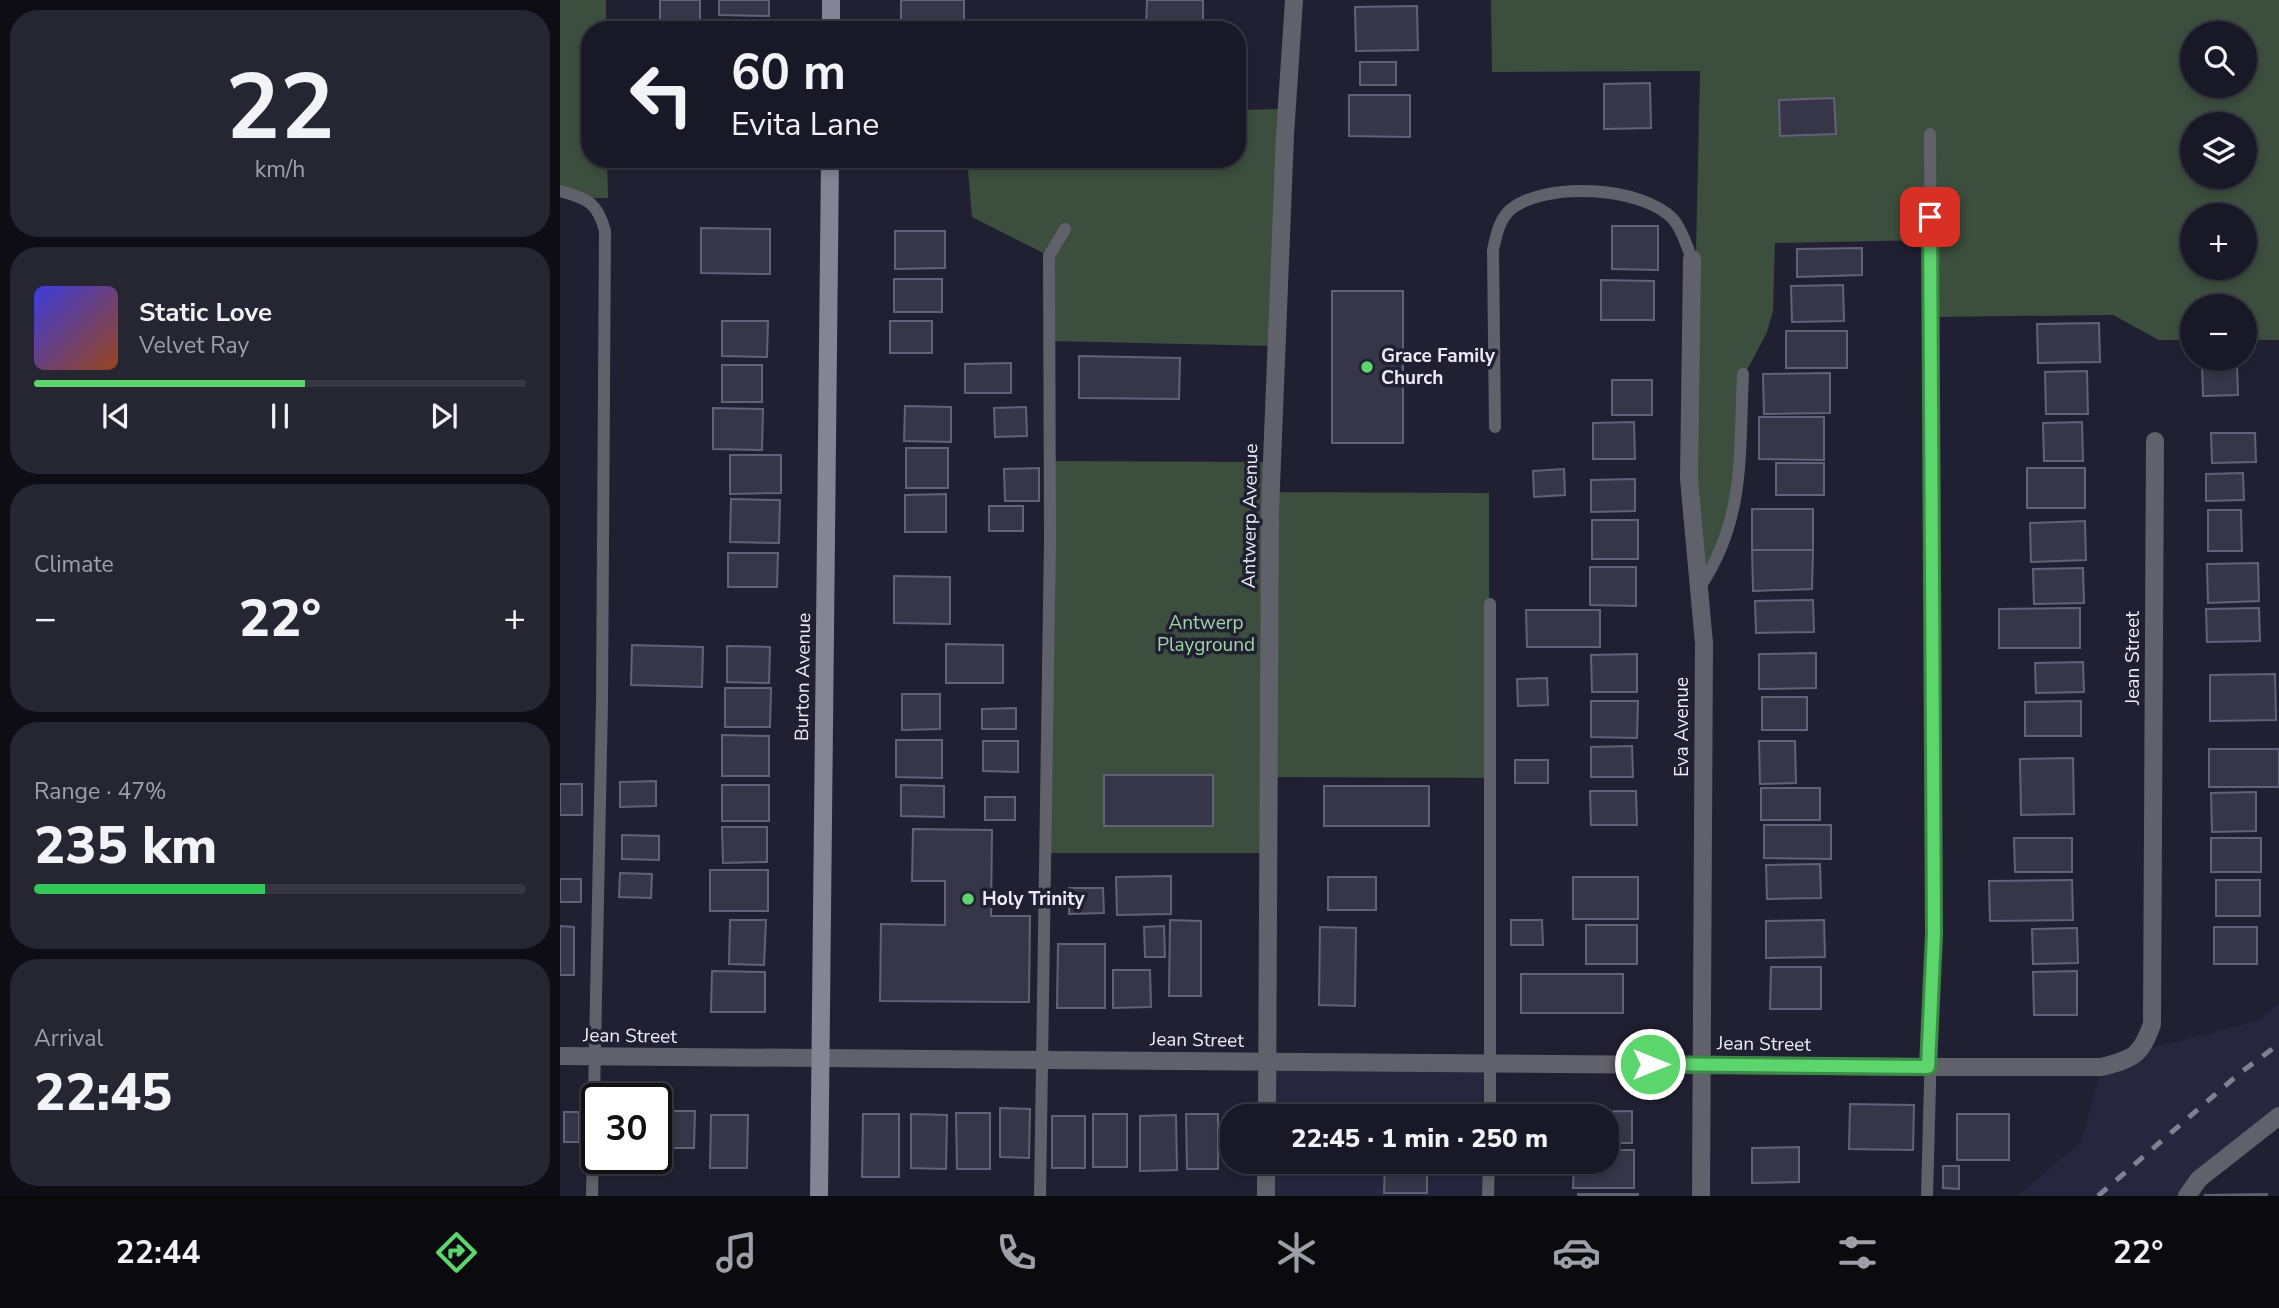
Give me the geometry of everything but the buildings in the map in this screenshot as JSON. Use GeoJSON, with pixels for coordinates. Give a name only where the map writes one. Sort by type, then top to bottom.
{"type":"FeatureCollection","features":[{"type":"Feature","properties":{"kind":"street"},"geometry":{"type":"LineString","coordinates":[[831,0],[831,21]]}},
{"type":"Feature","properties":{"kind":"street","name":"Antwerp Avenue"},"geometry":{"type":"LineString","coordinates":[[1267,1104],[1270,511],[1284,135],[1294,0]]}},
{"type":"Feature","properties":{"kind":"street","name":"Burton Avenue"},"geometry":{"type":"LineString","coordinates":[[819,1196],[830,168]]}},
{"type":"Feature","properties":{"kind":"street","name":"Eva Avenue"},"geometry":{"type":"LineString","coordinates":[[1692,259],[1689,479],[1704,643],[1701,1196]]}},
{"type":"Feature","properties":{"kind":"street","name":"Jean Street"},"geometry":{"type":"LineString","coordinates":[[560,1056],[1928,1067],[2101,1067],[2126,1060],[2143,1049],[2152,1024],[2155,441]]}},
{"type":"Feature","properties":{"kind":"street"},"geometry":{"type":"LineString","coordinates":[[2187,1196],[2199,1179],[2279,1116]]}},
{"type":"Feature","properties":{"kind":"street"},"geometry":{"type":"LineString","coordinates":[[1266,1174],[1266,1196]]}},
{"type":"Feature","properties":{"kind":"lane"},"geometry":{"type":"LineString","coordinates":[[1927,1196],[1928,1067],[1934,934],[1930,134]]}},
{"type":"Feature","properties":{"kind":"lane"},"geometry":{"type":"LineString","coordinates":[[560,191],[583,197],[600,214],[605,231],[602,702],[592,1196]]}},
{"type":"Feature","properties":{"kind":"lane"},"geometry":{"type":"LineString","coordinates":[[1494,427],[1493,250],[1498,230],[1507,212],[1519,203],[1543,196],[1621,192],[1653,203],[1675,221],[1692,259]]}},
{"type":"Feature","properties":{"kind":"lane"},"geometry":{"type":"LineString","coordinates":[[1040,1196],[1050,539],[1049,256],[1065,229]]}},
{"type":"Feature","properties":{"kind":"lane"},"geometry":{"type":"LineString","coordinates":[[1700,587],[1719,559],[1735,511],[1743,374]]}},
{"type":"Feature","properties":{"kind":"lane"},"geometry":{"type":"LineString","coordinates":[[1490,604],[1490,1104]]}},
{"type":"Feature","properties":{"kind":"lane"},"geometry":{"type":"LineString","coordinates":[[1488,1196],[1489,1174]]}},
{"type":"Feature","properties":{"kind":"shaded area"},"geometry":{"type":"Polygon","coordinates":[[[2279,1004],[2279,1111],[2179,1196],[2017,1196],[2081,1142],[2101,1069],[2145,1050],[2257,1021],[2279,1004]]]}},
{"type":"Feature","properties":{"kind":"shaded area"},"geometry":{"type":"Polygon","coordinates":[[[1265,1064],[1489,1067],[1488,1104],[1264,1104],[1265,1064]]]}},
{"type":"Feature","properties":{"kind":"shaded area"},"geometry":{"type":"Polygon","coordinates":[[[1264,1174],[1488,1174],[1487,1196],[1264,1196],[1264,1174]]]}},
{"type":"Feature","properties":{"kind":"green space"},"geometry":{"type":"Polygon","coordinates":[[[560,0],[606,0],[606,21],[581,21],[581,168],[607,168],[608,198],[582,198],[560,193],[560,0]]]}},
{"type":"Feature","properties":{"kind":"green space"},"geometry":{"type":"Polygon","coordinates":[[[1491,0],[2279,0],[2279,340],[2257,340],[2257,294],[2180,294],[2180,340],[2159,340],[2113,315],[1932,317],[1932,240],[1775,243],[1773,311],[1767,332],[1745,374],[1737,512],[1702,588],[1691,478],[1700,71],[1492,72],[1491,0]]]}},
{"type":"Feature","properties":{"kind":"green space"},"geometry":{"type":"Polygon","coordinates":[[[1284,109],[1274,346],[1051,341],[1051,257],[972,217],[968,168],[1246,168],[1246,110],[1284,109]]]}},
{"type":"Feature","properties":{"kind":"green space","name":"Antwerp Playground"},"geometry":{"type":"Polygon","coordinates":[[[1052,461],[1269,462],[1269,492],[1489,493],[1489,778],[1267,777],[1266,853],[1046,853],[1052,461]]]}},
{"type":"Feature","properties":{"kind":"railway"},"geometry":{"type":"LineString","coordinates":[[2098,1196],[2240,1073],[2279,1044]]}},
{"type":"Feature","properties":{"kind":"place","name":"Grace Family Church"},"geometry":{"type":"Point","coordinates":[1367,367]}},
{"type":"Feature","properties":{"kind":"place","name":"Holy Trinity"},"geometry":{"type":"Point","coordinates":[968,899]}},
{"type":"Feature","properties":{"kind":"route"},"geometry":{"type":"LineString","coordinates":[[1650,1064],[1928,1067],[1934,934],[1930,217]]}}]}
